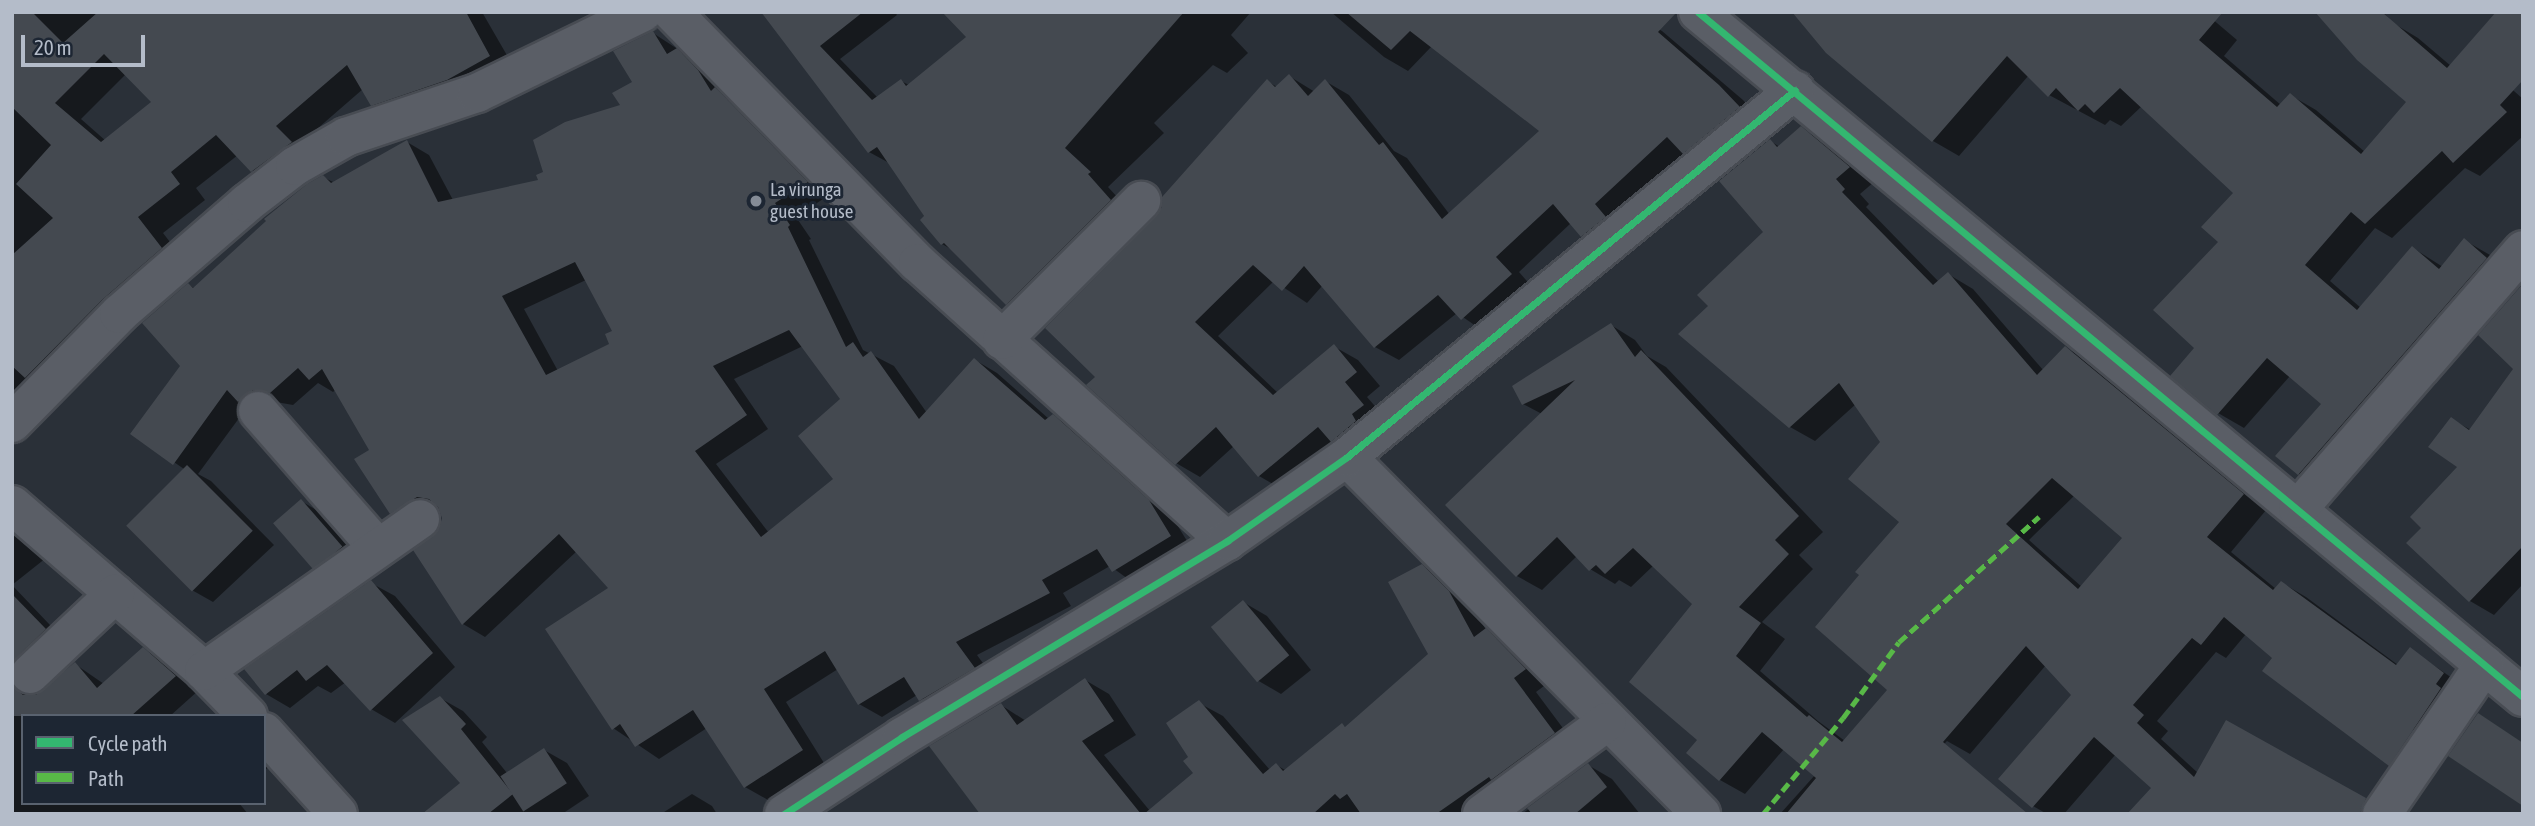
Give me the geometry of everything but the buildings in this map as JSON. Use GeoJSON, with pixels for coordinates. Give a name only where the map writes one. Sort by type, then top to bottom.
{"type":"FeatureCollection","features":[{"type":"Feature","properties":{"kind":"street"},"geometry":{"type":"LineString","coordinates":[[12,423],[119,314],[247,203],[295,166],[346,137],[477,93],[643,12]]}},
{"type":"Feature","properties":{"kind":"street"},"geometry":{"type":"LineString","coordinates":[[673,12],[918,263],[1227,541]]}},
{"type":"Feature","properties":{"kind":"street"},"geometry":{"type":"LineString","coordinates":[[1698,12],[2523,697]]}},
{"type":"Feature","properties":{"kind":"street"},"geometry":{"type":"LineString","coordinates":[[784,814],[902,737],[1227,541],[1347,457],[1795,90]]}},
{"type":"Feature","properties":{"kind":"street"},"geometry":{"type":"LineString","coordinates":[[1002,340],[1141,201]]}},
{"type":"Feature","properties":{"kind":"street"},"geometry":{"type":"LineString","coordinates":[[2298,509],[2523,250]]}},
{"type":"Feature","properties":{"kind":"street"},"geometry":{"type":"LineString","coordinates":[[258,411],[378,548]]}},
{"type":"Feature","properties":{"kind":"street"},"geometry":{"type":"LineString","coordinates":[[1347,457],[1701,814]]}},
{"type":"Feature","properties":{"kind":"street"},"geometry":{"type":"LineString","coordinates":[[12,505],[204,671],[246,714]]}},
{"type":"Feature","properties":{"kind":"street"},"geometry":{"type":"LineString","coordinates":[[204,671],[420,519]]}},
{"type":"Feature","properties":{"kind":"street"},"geometry":{"type":"LineString","coordinates":[[30,674],[115,594]]}},
{"type":"Feature","properties":{"kind":"street"},"geometry":{"type":"LineString","coordinates":[[2382,814],[2484,665]]}},
{"type":"Feature","properties":{"kind":"street"},"geometry":{"type":"LineString","coordinates":[[1482,814],[1607,722]]}},
{"type":"Feature","properties":{"kind":"street"},"geometry":{"type":"LineString","coordinates":[[266,734],[338,814]]}},
{"type":"Feature","properties":{"kind":"marked path"},"geometry":{"type":"LineString","coordinates":[[1763,814],[1843,718],[1899,642],[2039,517]]}},
{"type":"Feature","properties":{"kind":"cycle path"},"geometry":{"type":"LineString","coordinates":[[1698,12],[2523,697]]}},
{"type":"Feature","properties":{"kind":"cycle path"},"geometry":{"type":"LineString","coordinates":[[784,814],[902,737],[1227,541],[1347,457],[1795,90]]}},
{"type":"Feature","properties":{"kind":"place","name":"La virunga guest house"},"geometry":{"type":"Point","coordinates":[756,201]}}]}
